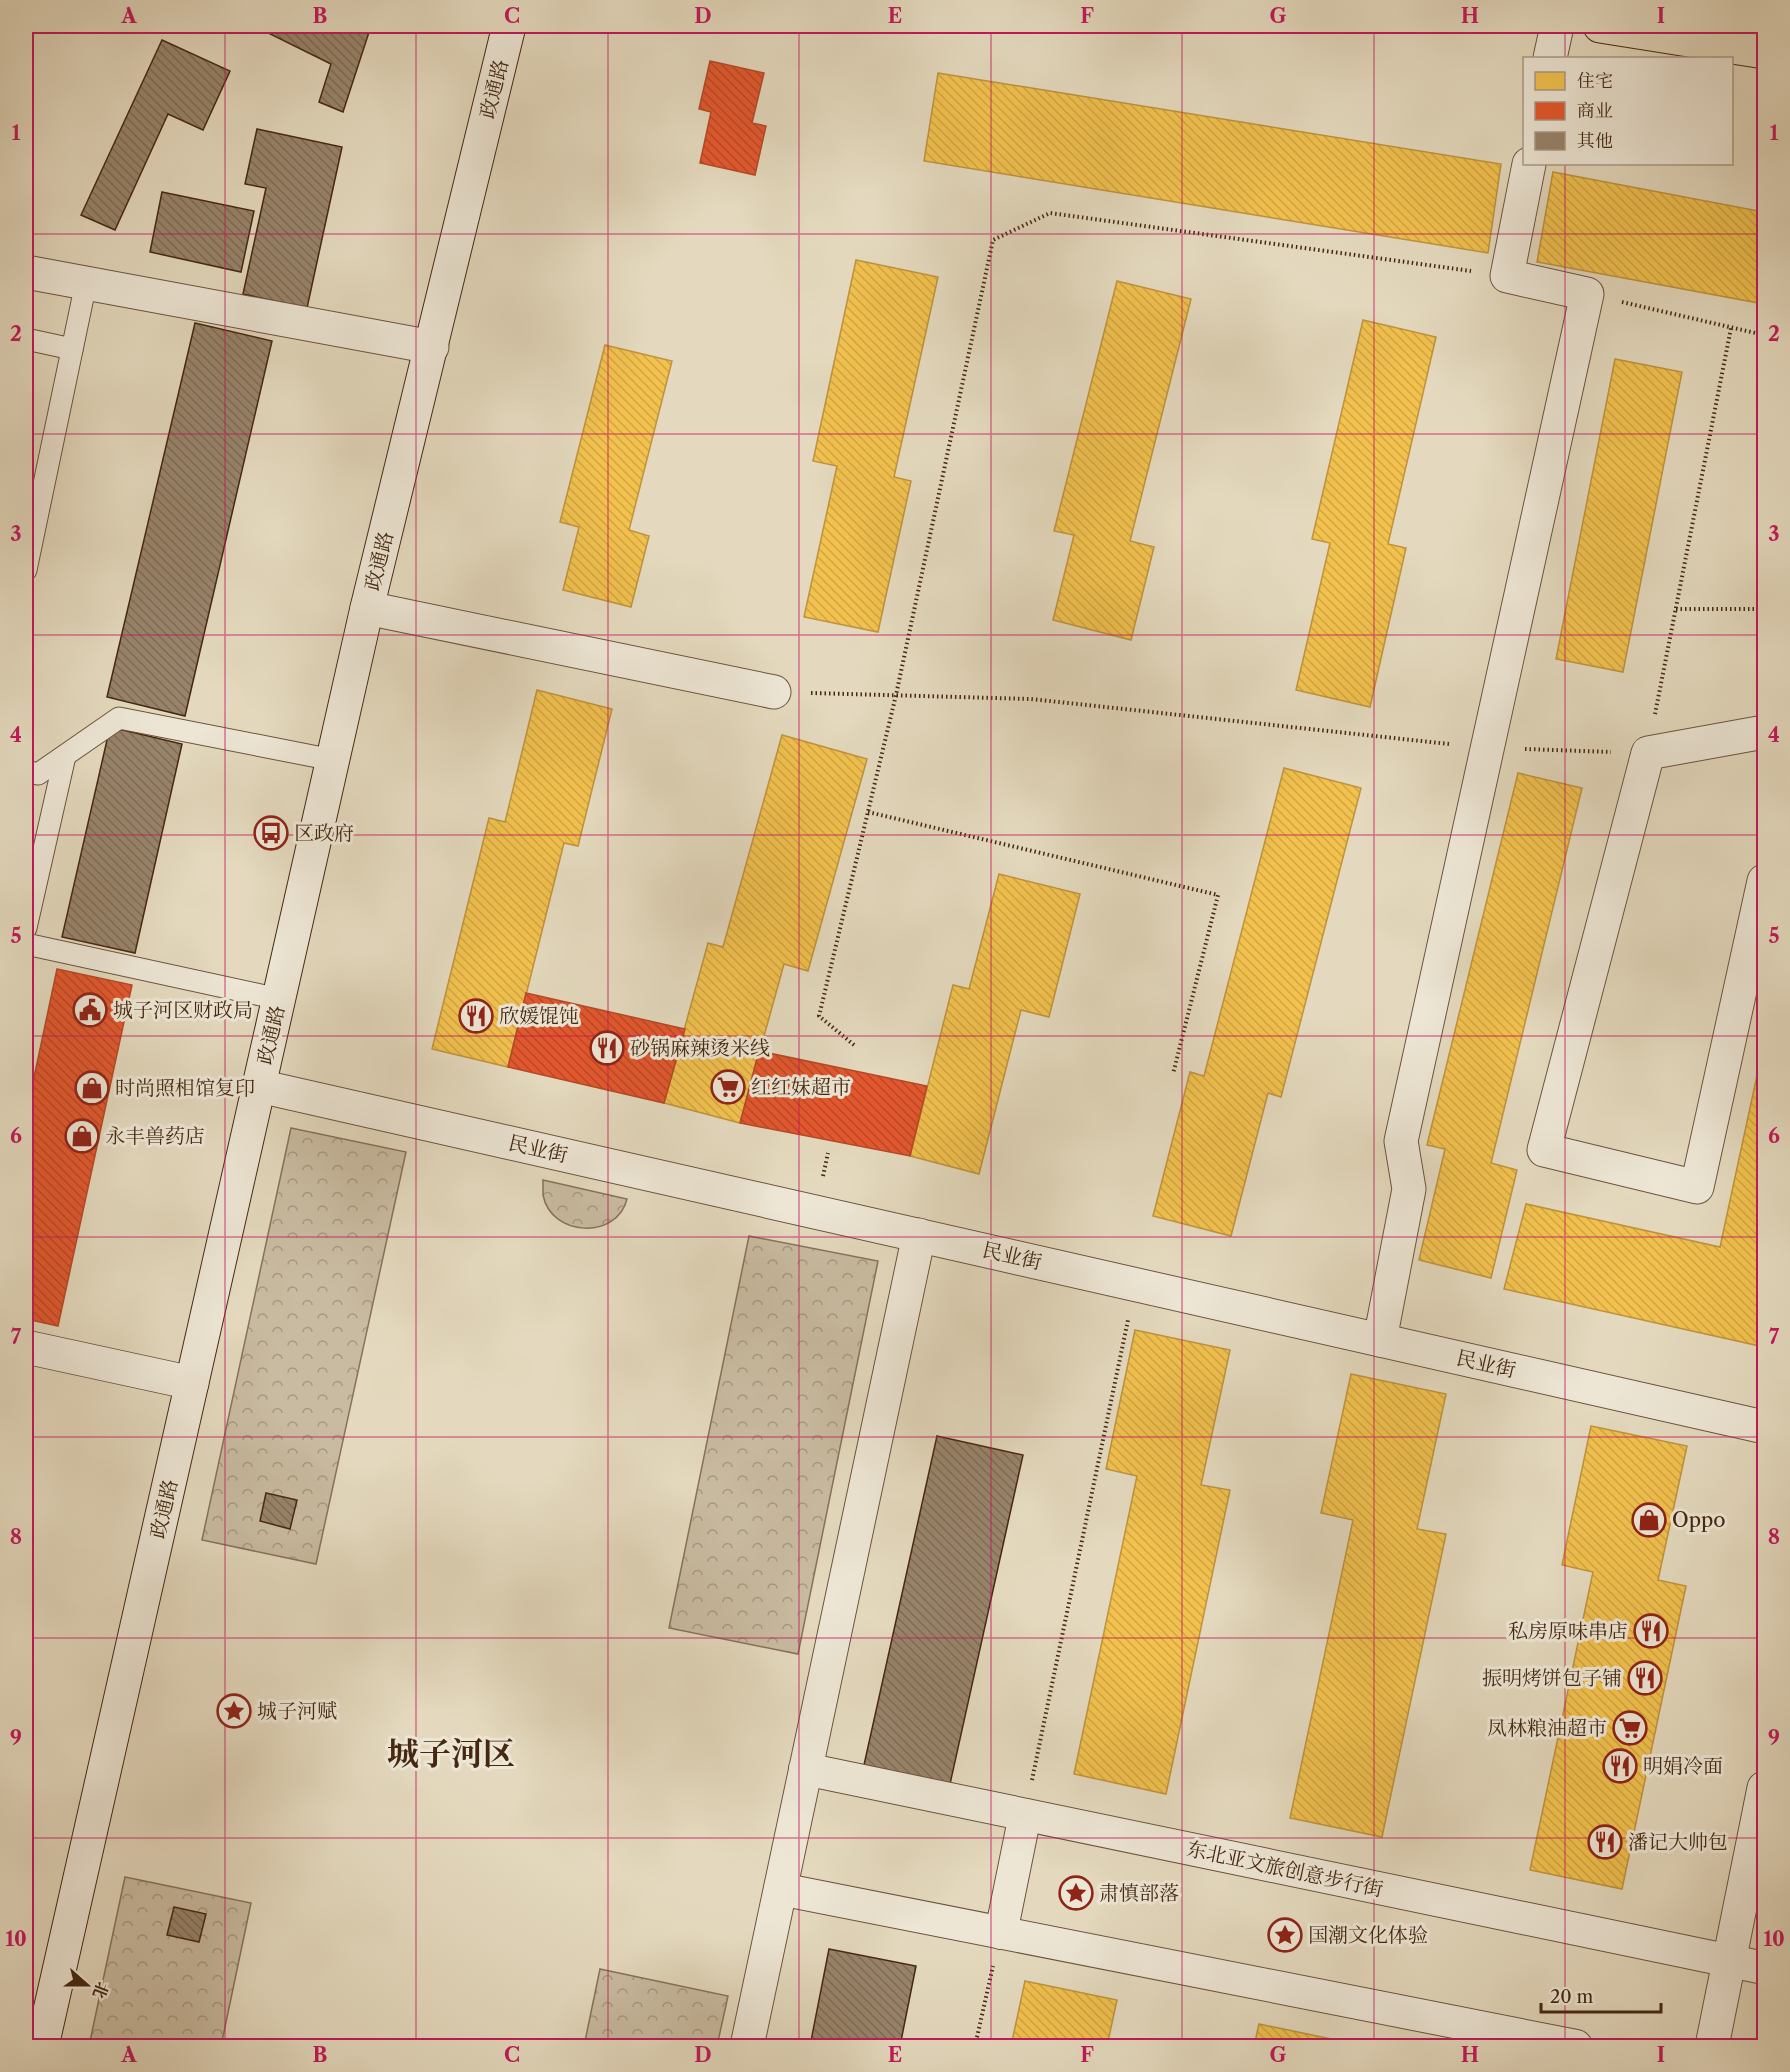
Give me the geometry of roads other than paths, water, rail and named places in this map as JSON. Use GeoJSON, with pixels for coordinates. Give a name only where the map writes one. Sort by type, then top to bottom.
{"type":"FeatureCollection","features":[{"type":"Feature","properties":{"kind":"highway"},"geometry":{"type":"LineString","coordinates":[[1600,26],[1764,52]]}},
{"type":"Feature","properties":{"kind":"street","name":"政通路"},"geometry":{"type":"LineString","coordinates":[[42,2046],[367,608],[510,26]]}},
{"type":"Feature","properties":{"kind":"street"},"geometry":{"type":"LineString","coordinates":[[1550,57],[1557,26]]}},
{"type":"Feature","properties":{"kind":"street"},"geometry":{"type":"LineString","coordinates":[[1380,1340],[1409,1189],[1401,1141],[1587,294],[1507,276],[1529,165]]}},
{"type":"Feature","properties":{"kind":"street"},"geometry":{"type":"LineString","coordinates":[[26,272],[432,347]]}},
{"type":"Feature","properties":{"kind":"street"},"geometry":{"type":"LineString","coordinates":[[367,608],[774,692]]}},
{"type":"Feature","properties":{"kind":"street"},"geometry":{"type":"LineString","coordinates":[[1764,732],[1648,753],[1544,1150],[1697,1187],[1764,881]]}},
{"type":"Feature","properties":{"kind":"street","name":"民业街"},"geometry":{"type":"LineString","coordinates":[[259,1086],[1764,1426]]}},
{"type":"Feature","properties":{"kind":"street"},"geometry":{"type":"LineString","coordinates":[[747,2046],[918,1235]]}},
{"type":"Feature","properties":{"kind":"street"},"geometry":{"type":"LineString","coordinates":[[26,1347],[192,1383]]}},
{"type":"Feature","properties":{"kind":"street","name":"东北亚文旅创意步行街"},"geometry":{"type":"LineString","coordinates":[[805,1769],[1764,1968]]}},
{"type":"Feature","properties":{"kind":"street"},"geometry":{"type":"LineString","coordinates":[[1712,2046],[1764,1788]]}},
{"type":"Feature","properties":{"kind":"street"},"geometry":{"type":"LineString","coordinates":[[1001,1933],[1025,1815]]}},
{"type":"Feature","properties":{"kind":"street"},"geometry":{"type":"LineString","coordinates":[[780,1889],[1576,2046]]}},
{"type":"Feature","properties":{"kind":"lane"},"geometry":{"type":"LineString","coordinates":[[26,570],[86,283]]}},
{"type":"Feature","properties":{"kind":"lane"},"geometry":{"type":"LineString","coordinates":[[26,339],[72,349]]}},
{"type":"Feature","properties":{"kind":"lane"},"geometry":{"type":"LineString","coordinates":[[26,771],[38,774],[119,718],[333,760]]}},
{"type":"Feature","properties":{"kind":"lane"},"geometry":{"type":"LineString","coordinates":[[26,928],[65,756]]}},
{"type":"Feature","properties":{"kind":"lane"},"geometry":{"type":"LineString","coordinates":[[26,944],[279,999]]}},
{"type":"Feature","properties":{"kind":"place","name":"区政府"},"geometry":{"type":"Point","coordinates":[271,833]}},
{"type":"Feature","properties":{"kind":"place","name":"城子河区财政局"},"geometry":{"type":"Point","coordinates":[90,1010]}},
{"type":"Feature","properties":{"kind":"place","name":"欣媛馄饨"},"geometry":{"type":"Point","coordinates":[476,1016]}},
{"type":"Feature","properties":{"kind":"place","name":"砂锅麻辣烫米线"},"geometry":{"type":"Point","coordinates":[607,1048]}},
{"type":"Feature","properties":{"kind":"place","name":"红红妹超市"},"geometry":{"type":"Point","coordinates":[728,1087]}},
{"type":"Feature","properties":{"kind":"place","name":"时尚照相馆复印"},"geometry":{"type":"Point","coordinates":[92,1088]}},
{"type":"Feature","properties":{"kind":"place","name":"永丰兽药店"},"geometry":{"type":"Point","coordinates":[82,1136]}},
{"type":"Feature","properties":{"kind":"place","name":"Oppo"},"geometry":{"type":"Point","coordinates":[1649,1520]}},
{"type":"Feature","properties":{"kind":"place","name":"私房原味串店"},"geometry":{"type":"Point","coordinates":[1651,1631]}},
{"type":"Feature","properties":{"kind":"place","name":"振明烤饼包子铺"},"geometry":{"type":"Point","coordinates":[1645,1678]}},
{"type":"Feature","properties":{"kind":"place","name":"城子河赋"},"geometry":{"type":"Point","coordinates":[234,1711]}},
{"type":"Feature","properties":{"kind":"place","name":"凤林粮油超市"},"geometry":{"type":"Point","coordinates":[1630,1728]}},
{"type":"Feature","properties":{"kind":"place","name":"明娟冷面"},"geometry":{"type":"Point","coordinates":[1620,1766]}},
{"type":"Feature","properties":{"kind":"place","name":"潘记大帅包"},"geometry":{"type":"Point","coordinates":[1605,1842]}},
{"type":"Feature","properties":{"kind":"place","name":"肃慎部落"},"geometry":{"type":"Point","coordinates":[1076,1893]}},
{"type":"Feature","properties":{"kind":"place","name":"国潮文化体验"},"geometry":{"type":"Point","coordinates":[1285,1935]}},
{"type":"Feature","properties":{"kind":"district","name":"城子河区"},"geometry":{"type":"Point","coordinates":[451,1753]}}]}
